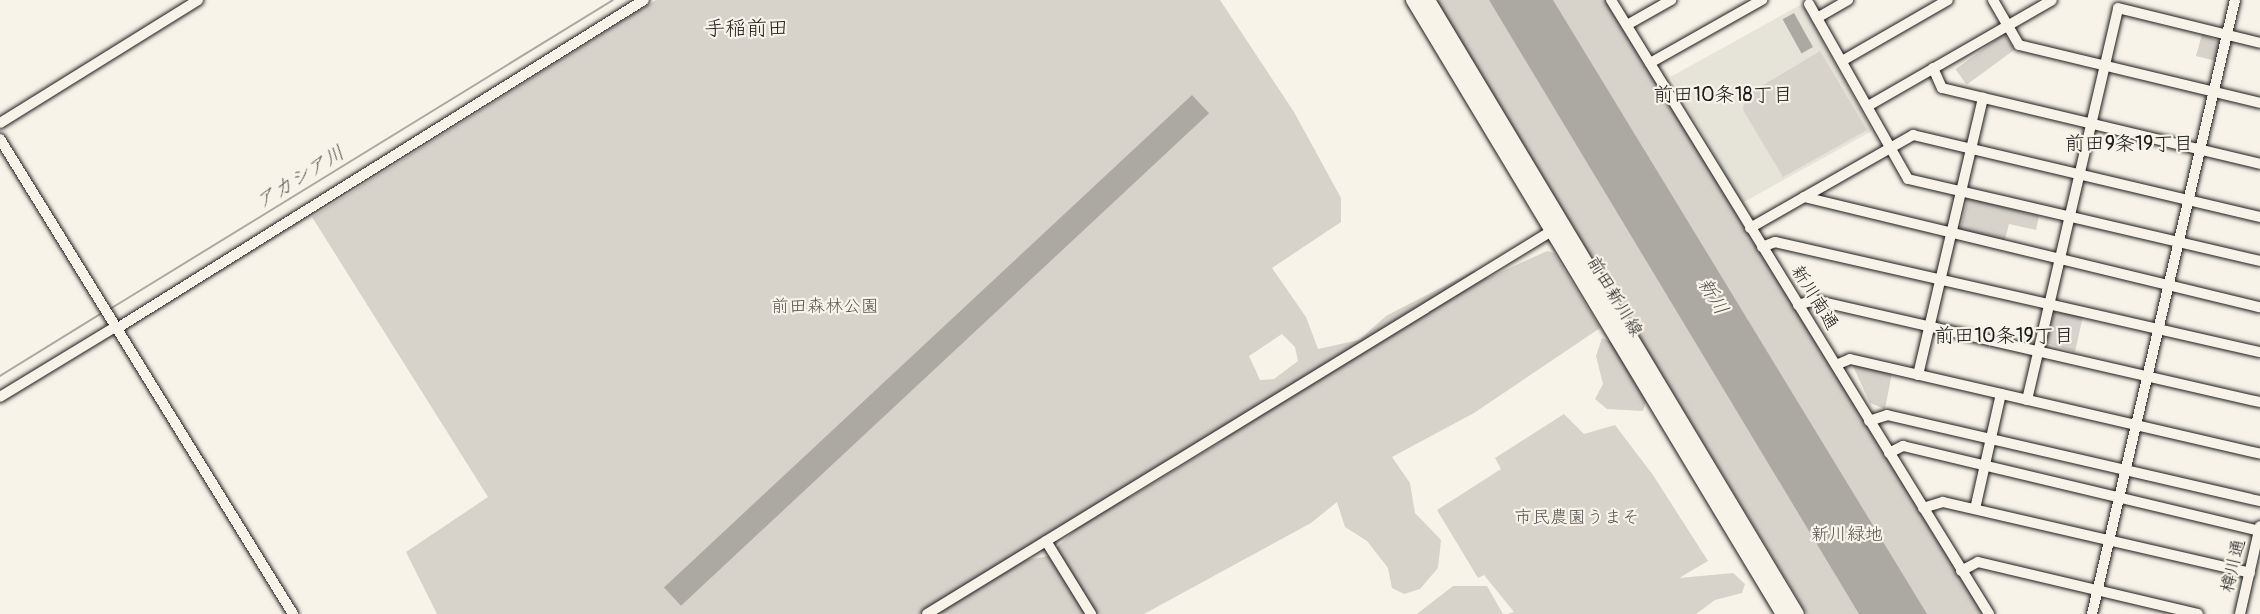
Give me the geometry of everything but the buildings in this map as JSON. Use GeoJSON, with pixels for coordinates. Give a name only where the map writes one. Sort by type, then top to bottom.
{"type":"FeatureCollection","features":[{"type":"Feature","properties":{"kind":"main road","name":"前田新川線"},"geometry":{"type":"LineString","coordinates":[[1413,0],[1558,227],[1797,614]]}},
{"type":"Feature","properties":{"kind":"main road","name":"前田新川線"},"geometry":{"type":"LineString","coordinates":[[1428,0],[1783,614]]}},
{"type":"Feature","properties":{"kind":"street"},"geometry":{"type":"LineString","coordinates":[[0,123],[198,0]]}},
{"type":"Feature","properties":{"kind":"street"},"geometry":{"type":"LineString","coordinates":[[0,397],[644,0]]}},
{"type":"Feature","properties":{"kind":"street","name":"新川南通"},"geometry":{"type":"LineString","coordinates":[[1611,0],[1989,614]]}},
{"type":"Feature","properties":{"kind":"street"},"geometry":{"type":"LineString","coordinates":[[1627,25],[1671,0]]}},
{"type":"Feature","properties":{"kind":"street"},"geometry":{"type":"LineString","coordinates":[[1650,63],[1762,0]]}},
{"type":"Feature","properties":{"kind":"street"},"geometry":{"type":"LineString","coordinates":[[1817,18],[1848,0]]}},
{"type":"Feature","properties":{"kind":"street"},"geometry":{"type":"LineString","coordinates":[[1842,61],[1948,0]]}},
{"type":"Feature","properties":{"kind":"street"},"geometry":{"type":"LineString","coordinates":[[1993,0],[2019,45],[2260,104]]}},
{"type":"Feature","properties":{"kind":"street"},"geometry":{"type":"LineString","coordinates":[[1868,106],[2052,0]]}},
{"type":"Feature","properties":{"kind":"street"},"geometry":{"type":"LineString","coordinates":[[2092,614],[2235,0]]}},
{"type":"Feature","properties":{"kind":"street"},"geometry":{"type":"LineString","coordinates":[[1809,4],[1908,179],[2260,261]]}},
{"type":"Feature","properties":{"kind":"street"},"geometry":{"type":"LineString","coordinates":[[2027,400],[2118,8],[2260,43]]}},
{"type":"Feature","properties":{"kind":"street"},"geometry":{"type":"LineString","coordinates":[[1933,68],[1942,88],[2260,164]]}},
{"type":"Feature","properties":{"kind":"street"},"geometry":{"type":"LineString","coordinates":[[1918,375],[1983,98]]}},
{"type":"Feature","properties":{"kind":"street"},"geometry":{"type":"LineString","coordinates":[[1750,228],[1913,135],[2260,217]]}},
{"type":"Feature","properties":{"kind":"street"},"geometry":{"type":"LineString","coordinates":[[0,139],[293,614]]}},
{"type":"Feature","properties":{"kind":"street"},"geometry":{"type":"LineString","coordinates":[[1804,197],[2260,307]]}},
{"type":"Feature","properties":{"kind":"street"},"geometry":{"type":"LineString","coordinates":[[927,614],[1558,227]]}},
{"type":"Feature","properties":{"kind":"street"},"geometry":{"type":"LineString","coordinates":[[1762,247],[1775,242],[2260,352]]}},
{"type":"Feature","properties":{"kind":"street"},"geometry":{"type":"LineString","coordinates":[[1798,305],[1814,300],[2260,402]]}},
{"type":"Feature","properties":{"kind":"street"},"geometry":{"type":"LineString","coordinates":[[1836,365],[1850,359],[2260,454]]}},
{"type":"Feature","properties":{"kind":"street"},"geometry":{"type":"LineString","coordinates":[[1975,509],[2001,394]]}},
{"type":"Feature","properties":{"kind":"street"},"geometry":{"type":"LineString","coordinates":[[1869,421],[1887,415],[2260,501]]}},
{"type":"Feature","properties":{"kind":"street"},"geometry":{"type":"LineString","coordinates":[[1889,453],[1903,446],[2259,528]]}},
{"type":"Feature","properties":{"kind":"street"},"geometry":{"type":"LineString","coordinates":[[1923,508],[1938,501],[2250,573]]}},
{"type":"Feature","properties":{"kind":"street","name":"樽川通"},"geometry":{"type":"LineString","coordinates":[[2240,614],[2259,528]]}},
{"type":"Feature","properties":{"kind":"street"},"geometry":{"type":"LineString","coordinates":[[1046,542],[1091,614]]}},
{"type":"Feature","properties":{"kind":"street"},"geometry":{"type":"LineString","coordinates":[[1961,570],[1978,562],[2198,614]]}},
{"type":"Feature","properties":{"kind":"shaded area"},"geometry":{"type":"Polygon","coordinates":[[[1802,4],[1872,131],[1741,204],[1671,77],[1802,4]]]}},
{"type":"Feature","properties":{"kind":"green space","name":"前田森林公園"},"geometry":{"type":"Polygon","coordinates":[[[656,0],[1220,0],[1294,112],[1341,198],[1341,222],[1272,268],[1306,317],[1318,349],[1359,340],[1386,316],[1473,271],[1488,278],[1547,251],[1554,253],[1600,328],[1474,413],[1392,457],[1410,483],[1415,513],[1441,540],[1438,568],[1420,589],[1404,594],[1392,588],[1388,568],[1367,541],[1345,527],[1337,502],[1311,523],[1144,614],[437,614],[406,552],[488,497],[312,217],[656,0]],[[1282,334],[1249,356],[1260,380],[1274,379],[1298,361],[1295,347],[1282,334]],[[1231,424],[1133,484],[1129,498],[1221,442],[1231,424]],[[1078,527],[1021,561],[1048,556],[1078,527]]]}},
{"type":"Feature","properties":{"kind":"green space","name":"新川緑地"},"geometry":{"type":"Polygon","coordinates":[[[1436,0],[1606,0],[1983,614],[1807,614],[1436,0]]]}},
{"type":"Feature","properties":{"kind":"green space"},"geometry":{"type":"Polygon","coordinates":[[[2004,34],[2015,49],[1967,85],[1955,69],[2004,34]]]}},
{"type":"Feature","properties":{"kind":"green space"},"geometry":{"type":"Polygon","coordinates":[[[2202,34],[2220,42],[2216,61],[2196,56],[2202,34]]]}},
{"type":"Feature","properties":{"kind":"green space"},"geometry":{"type":"Polygon","coordinates":[[[1820,51],[1867,130],[1783,177],[1743,110],[1745,96],[1820,51]]]}},
{"type":"Feature","properties":{"kind":"green space"},"geometry":{"type":"Polygon","coordinates":[[[1968,198],[2039,216],[2036,230],[2009,224],[2004,243],[1960,231],[1968,198]]]}},
{"type":"Feature","properties":{"kind":"green space"},"geometry":{"type":"Polygon","coordinates":[[[2054,312],[2083,316],[2075,352],[2046,343],[2054,312]]]}},
{"type":"Feature","properties":{"kind":"green space"},"geometry":{"type":"Polygon","coordinates":[[[1602,338],[1613,343],[1646,401],[1643,411],[1607,409],[1595,399],[1603,384],[1596,356],[1602,338]]]}},
{"type":"Feature","properties":{"kind":"green space"},"geometry":{"type":"Polygon","coordinates":[[[1852,364],[1892,373],[1885,409],[1870,403],[1852,364]]]}},
{"type":"Feature","properties":{"kind":"green space","name":"市民農園うまそ"},"geometry":{"type":"Polygon","coordinates":[[[1564,414],[1584,434],[1615,425],[1653,475],[1708,561],[1679,578],[1733,573],[1745,584],[1742,593],[1715,600],[1696,614],[1507,614],[1514,612],[1484,575],[1478,578],[1437,510],[1501,469],[1495,458],[1564,414]]]}},
{"type":"Feature","properties":{"kind":"green space"},"geometry":{"type":"Polygon","coordinates":[[[1453,586],[1487,586],[1503,614],[1417,614],[1453,586]]]}},
{"type":"Feature","properties":{"kind":"water","name":"新川"},"geometry":{"type":"Polygon","coordinates":[[[1489,0],[1553,0],[1927,614],[1859,614],[1489,0]]]}},
{"type":"Feature","properties":{"kind":"water"},"geometry":{"type":"Polygon","coordinates":[[[1794,13],[1813,47],[1802,53],[1783,19],[1794,13]]]}},
{"type":"Feature","properties":{"kind":"water"},"geometry":{"type":"Polygon","coordinates":[[[1192,95],[1209,113],[681,606],[664,587],[1192,95]]]}},
{"type":"Feature","properties":{"kind":"waterway","name":"アカシア川"},"geometry":{"type":"LineString","coordinates":[[110,309],[613,0]]}},
{"type":"Feature","properties":{"kind":"waterway","name":"アカシア川"},"geometry":{"type":"LineString","coordinates":[[0,376],[102,313]]}},
{"type":"Feature","properties":{"kind":"district","name":"手稲前田"},"geometry":{"type":"Point","coordinates":[746,29]}},
{"type":"Feature","properties":{"kind":"district","name":"前田10条18丁目"},"geometry":{"type":"Point","coordinates":[1723,94]}},
{"type":"Feature","properties":{"kind":"district","name":"前田9条19丁目"},"geometry":{"type":"Point","coordinates":[2129,143]}},
{"type":"Feature","properties":{"kind":"district","name":"前田10条19丁目"},"geometry":{"type":"Point","coordinates":[2004,335]}}]}
